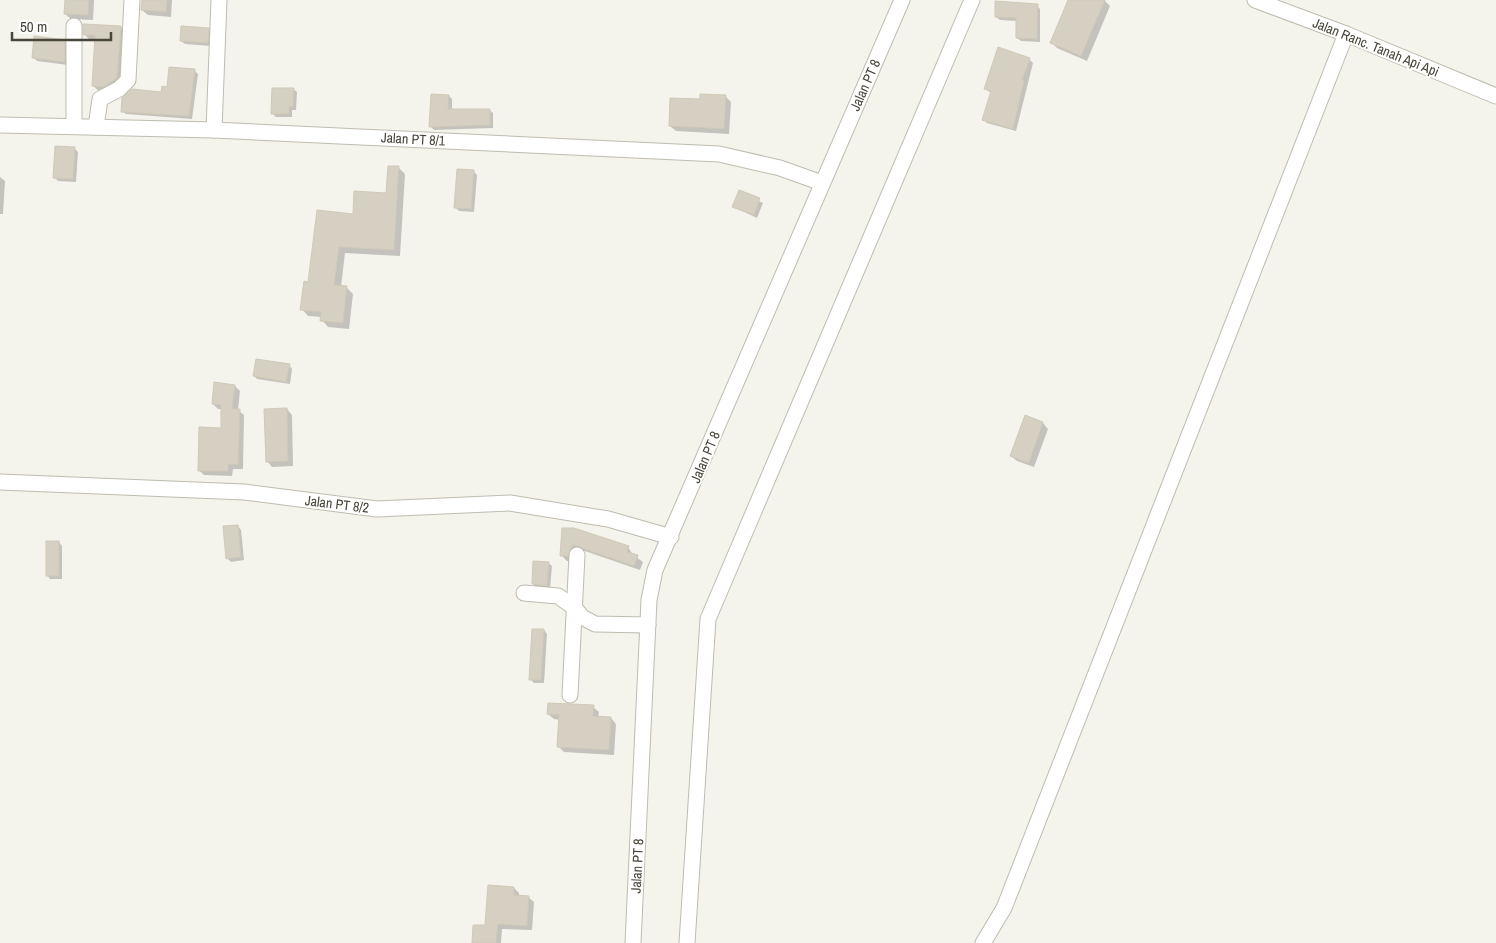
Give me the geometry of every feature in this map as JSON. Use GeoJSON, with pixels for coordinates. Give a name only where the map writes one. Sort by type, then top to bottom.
{"type":"FeatureCollection","features":[{"type":"Feature","properties":{"kind":"street"},"geometry":{"type":"LineString","coordinates":[[96,127],[100,99],[119,89],[128,80],[132,0]]}},
{"type":"Feature","properties":{"kind":"street"},"geometry":{"type":"LineString","coordinates":[[214,130],[219,0]]}},
{"type":"Feature","properties":{"kind":"street","name":"Jalan PT 8"},"geometry":{"type":"LineString","coordinates":[[633,943],[649,600],[655,570],[671,537],[902,0]]}},
{"type":"Feature","properties":{"kind":"street"},"geometry":{"type":"LineString","coordinates":[[687,943],[708,619],[972,0]]}},
{"type":"Feature","properties":{"kind":"street","name":"Jalan Ranc. Tanah Api Api"},"geometry":{"type":"LineString","coordinates":[[1255,0],[1346,34],[1496,96]]}},
{"type":"Feature","properties":{"kind":"street"},"geometry":{"type":"LineString","coordinates":[[74,26],[74,126]]}},
{"type":"Feature","properties":{"kind":"street"},"geometry":{"type":"LineString","coordinates":[[983,943],[1004,908],[1346,34]]}},
{"type":"Feature","properties":{"kind":"street","name":"Jalan PT 8/1"},"geometry":{"type":"LineString","coordinates":[[0,125],[214,130],[718,154],[780,168],[822,183]]}},
{"type":"Feature","properties":{"kind":"street","name":"Jalan PT 8/2"},"geometry":{"type":"LineString","coordinates":[[0,482],[244,492],[377,509],[510,503],[608,518],[671,537]]}},
{"type":"Feature","properties":{"kind":"street"},"geometry":{"type":"LineString","coordinates":[[570,695],[577,556]]}},
{"type":"Feature","properties":{"kind":"street"},"geometry":{"type":"LineString","coordinates":[[524,594],[558,596],[575,608],[582,617],[595,624],[648,625]]}},
{"type":"Feature","properties":{"kind":"building"},"geometry":{"type":"Polygon","coordinates":[[[65,0],[89,0],[88,15],[64,14],[65,0]]]}},
{"type":"Feature","properties":{"kind":"building"},"geometry":{"type":"Polygon","coordinates":[[[142,0],[167,0],[166,12],[141,10],[142,0]]]}},
{"type":"Feature","properties":{"kind":"building"},"geometry":{"type":"Polygon","coordinates":[[[1068,0],[1105,0],[1081,56],[1050,43],[1068,0]]]}},
{"type":"Feature","properties":{"kind":"building"},"geometry":{"type":"Polygon","coordinates":[[[995,1],[1038,4],[1037,39],[1016,38],[1016,18],[995,17],[995,1]]]}},
{"type":"Feature","properties":{"kind":"building"},"geometry":{"type":"Polygon","coordinates":[[[83,24],[121,26],[117,78],[103,87],[92,86],[95,35],[83,35],[83,24]]]}},
{"type":"Feature","properties":{"kind":"building"},"geometry":{"type":"Polygon","coordinates":[[[181,26],[209,28],[208,43],[180,41],[181,26]]]}},
{"type":"Feature","properties":{"kind":"building"},"geometry":{"type":"Polygon","coordinates":[[[34,36],[65,40],[65,62],[32,58],[34,36]]]}},
{"type":"Feature","properties":{"kind":"building"},"geometry":{"type":"Polygon","coordinates":[[[998,47],[1030,58],[1022,80],[1024,81],[1013,129],[982,120],[991,91],[984,89],[998,47]]]}},
{"type":"Feature","properties":{"kind":"building"},"geometry":{"type":"Polygon","coordinates":[[[169,67],[195,69],[189,116],[121,112],[122,98],[132,89],[161,92],[162,86],[167,87],[169,67]]]}},
{"type":"Feature","properties":{"kind":"building"},"geometry":{"type":"Polygon","coordinates":[[[272,88],[294,88],[293,107],[289,107],[289,114],[271,114],[272,88]]]}},
{"type":"Feature","properties":{"kind":"building"},"geometry":{"type":"Polygon","coordinates":[[[431,94],[449,95],[448,109],[490,109],[490,125],[429,127],[431,94]]]}},
{"type":"Feature","properties":{"kind":"building"},"geometry":{"type":"Polygon","coordinates":[[[700,94],[726,95],[724,129],[669,126],[670,98],[700,99],[700,94]]]}},
{"type":"Feature","properties":{"kind":"building"},"geometry":{"type":"Polygon","coordinates":[[[55,146],[75,147],[73,179],[53,178],[55,146]]]}},
{"type":"Feature","properties":{"kind":"building"},"geometry":{"type":"Polygon","coordinates":[[[388,166],[399,166],[394,250],[339,247],[334,285],[347,286],[343,323],[320,321],[321,312],[300,310],[304,281],[308,282],[317,210],[353,214],[354,191],[386,193],[388,166]]]}},
{"type":"Feature","properties":{"kind":"building"},"geometry":{"type":"Polygon","coordinates":[[[457,169],[474,170],[471,209],[454,208],[457,169]]]}},
{"type":"Feature","properties":{"kind":"building"},"geometry":{"type":"Polygon","coordinates":[[[739,190],[760,198],[754,215],[732,207],[739,190]]]}},
{"type":"Feature","properties":{"kind":"building"},"geometry":{"type":"Polygon","coordinates":[[[256,359],[290,364],[286,382],[253,376],[256,359]]]}},
{"type":"Feature","properties":{"kind":"building"},"geometry":{"type":"Polygon","coordinates":[[[214,382],[235,385],[232,409],[240,409],[238,465],[228,464],[228,471],[198,471],[199,427],[221,428],[221,405],[212,404],[214,382]]]}},
{"type":"Feature","properties":{"kind":"building"},"geometry":{"type":"Polygon","coordinates":[[[287,408],[288,461],[266,462],[264,409],[287,408]]]}},
{"type":"Feature","properties":{"kind":"building"},"geometry":{"type":"Polygon","coordinates":[[[1025,415],[1043,422],[1029,463],[1010,456],[1025,415]]]}},
{"type":"Feature","properties":{"kind":"building"},"geometry":{"type":"Polygon","coordinates":[[[238,525],[241,557],[226,559],[223,526],[238,525]]]}},
{"type":"Feature","properties":{"kind":"building"},"geometry":{"type":"Polygon","coordinates":[[[562,528],[574,528],[629,546],[627,552],[638,555],[634,566],[573,545],[568,556],[560,556],[562,528]]]}},
{"type":"Feature","properties":{"kind":"building"},"geometry":{"type":"Polygon","coordinates":[[[46,541],[59,541],[59,576],[46,576],[46,541]]]}},
{"type":"Feature","properties":{"kind":"building"},"geometry":{"type":"Polygon","coordinates":[[[533,561],[549,562],[547,586],[532,584],[533,561]]]}},
{"type":"Feature","properties":{"kind":"building"},"geometry":{"type":"Polygon","coordinates":[[[532,629],[544,629],[541,680],[529,680],[532,629]]]}},
{"type":"Feature","properties":{"kind":"building"},"geometry":{"type":"Polygon","coordinates":[[[548,703],[594,705],[593,716],[611,717],[609,750],[557,747],[559,715],[547,714],[548,703]]]}},
{"type":"Feature","properties":{"kind":"building"},"geometry":{"type":"Polygon","coordinates":[[[488,885],[514,887],[514,895],[529,896],[527,926],[498,924],[496,943],[472,943],[473,925],[485,925],[488,885]]]}}]}
